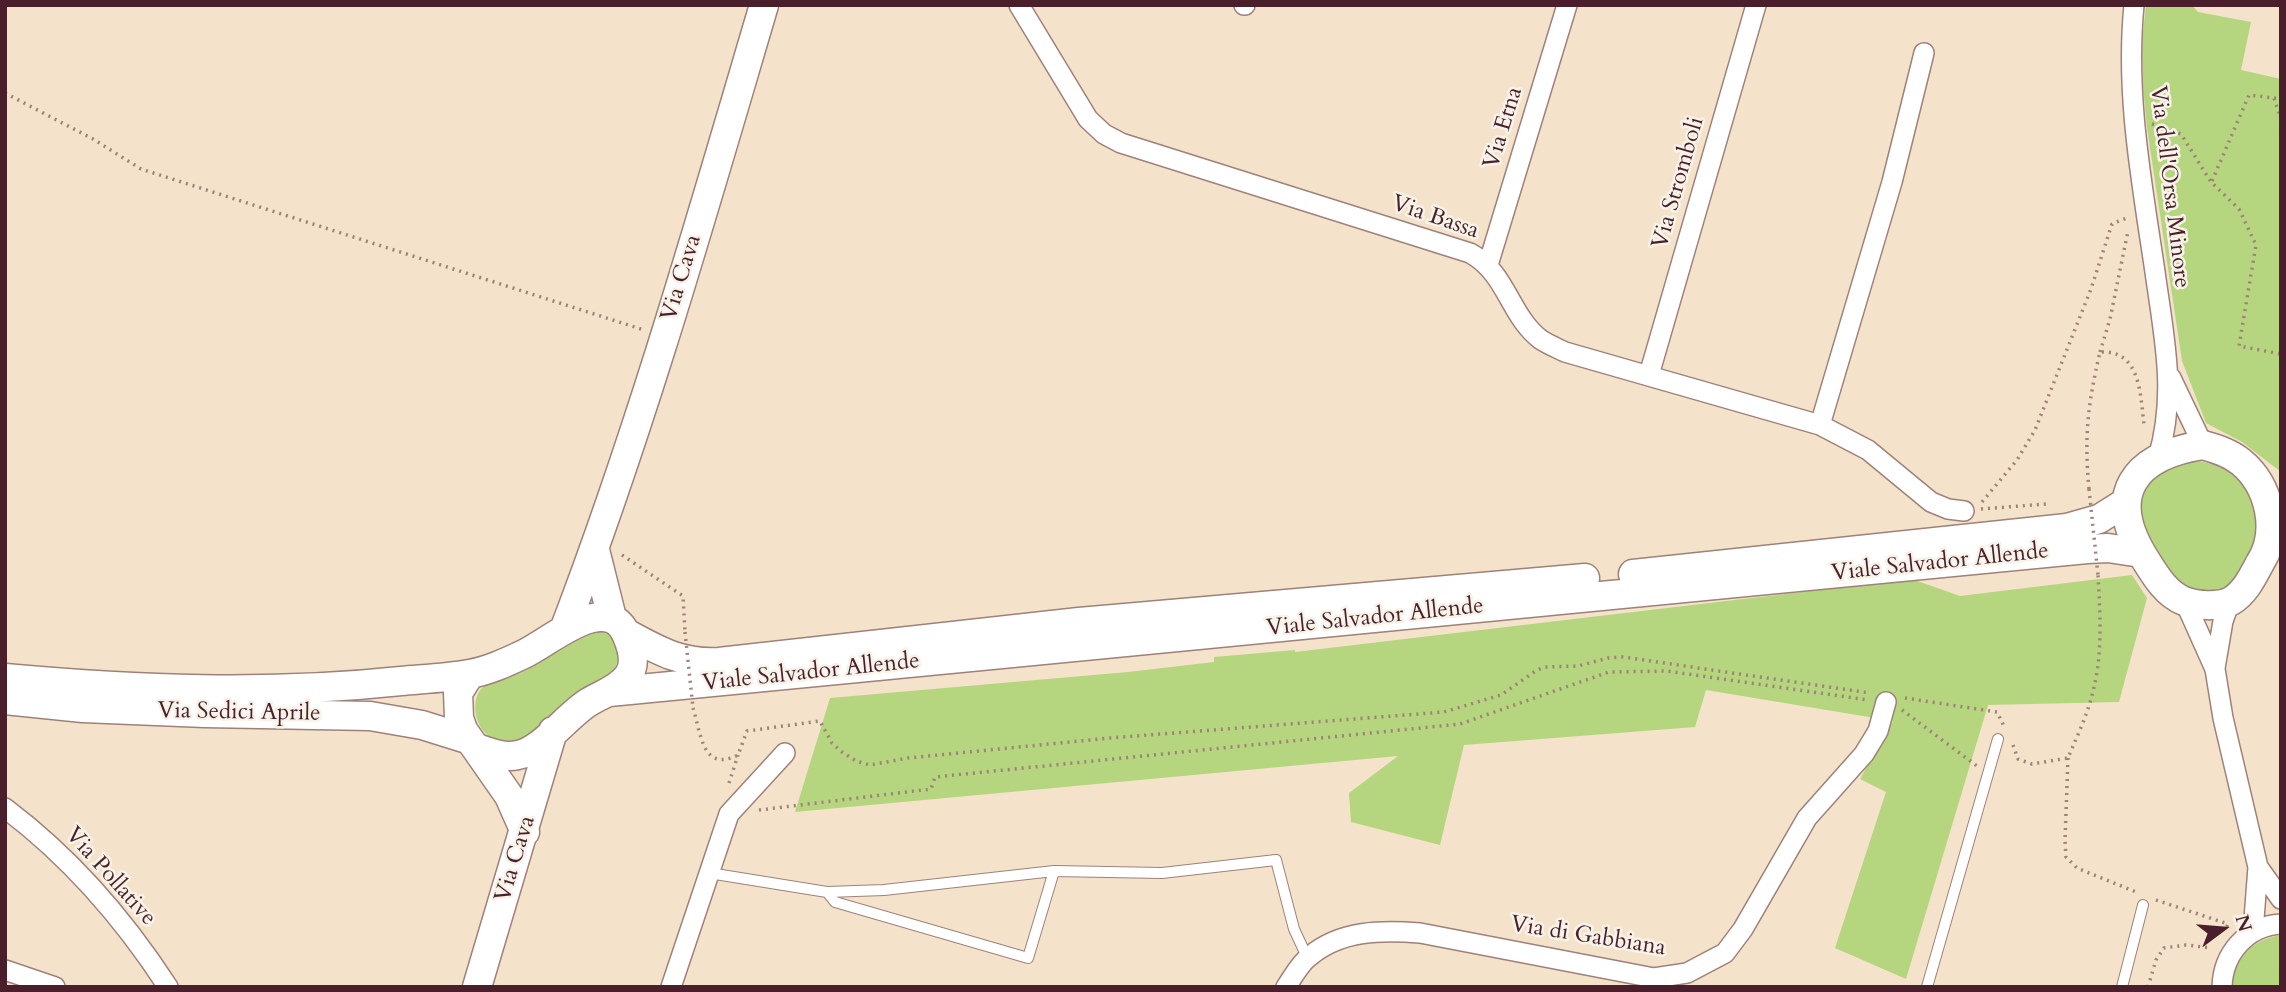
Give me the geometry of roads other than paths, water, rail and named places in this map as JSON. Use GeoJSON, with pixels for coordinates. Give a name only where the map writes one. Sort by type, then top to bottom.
{"type":"FeatureCollection","features":[{"type":"Feature","properties":{"kind":"main road","name":"Via Cava"},"geometry":{"type":"LineString","coordinates":[[564,630],[596,550],[764,5]]}},
{"type":"Feature","properties":{"kind":"main road"},"geometry":{"type":"LineString","coordinates":[[2203,445],[2241,461],[2271,494],[2275,548],[2246,586],[2230,601],[2204,604],[2185,602],[2164,586],[2141,553],[2129,524],[2126,502],[2127,491],[2140,470],[2158,458],[2184,448],[2203,445]]}},
{"type":"Feature","properties":{"kind":"main road","name":"Viale Salvador Allende"},"geometry":{"type":"LineString","coordinates":[[619,625],[676,658],[688,662],[719,662],[1079,622],[1591,578],[2067,528],[2099,519],[2126,502]]}},
{"type":"Feature","properties":{"kind":"main road","name":"Viale Salvador Allende"},"geometry":{"type":"LineString","coordinates":[[609,692],[2073,550],[2108,548],[2141,553]]}},
{"type":"Feature","properties":{"kind":"main road"},"geometry":{"type":"LineString","coordinates":[[596,550],[619,625],[633,659],[628,676],[609,692]]}},
{"type":"Feature","properties":{"kind":"main road","name":"Via Sedici Aprile"},"geometry":{"type":"LineString","coordinates":[[5,678],[89,685],[225,690],[361,685],[470,674],[525,653],[583,620],[604,616],[619,625]]}},
{"type":"Feature","properties":{"kind":"main road"},"geometry":{"type":"LineString","coordinates":[[470,674],[458,693],[463,730],[509,796],[525,832]]}},
{"type":"Feature","properties":{"kind":"main road","name":"Via Sedici Aprile"},"geometry":{"type":"LineString","coordinates":[[5,700],[83,708],[191,713],[370,716],[422,725],[493,754],[519,755],[533,751],[578,709],[609,692]]}},
{"type":"Feature","properties":{"kind":"main road","name":"Via Cava"},"geometry":{"type":"LineString","coordinates":[[477,987],[525,832],[552,731]]}},
{"type":"Feature","properties":{"kind":"street","name":"Via Bassa"},"geometry":{"type":"LineString","coordinates":[[1019,5],[1088,120],[1121,144],[1470,253],[1488,265],[1524,322],[1540,340],[1565,352],[1820,425],[1868,450],[1931,502],[1948,509],[1970,510]]}},
{"type":"Feature","properties":{"kind":"street","name":"Via Etna"},"geometry":{"type":"LineString","coordinates":[[1488,265],[1567,5]]}},
{"type":"Feature","properties":{"kind":"street","name":"Via Stromboli"},"geometry":{"type":"LineString","coordinates":[[1649,375],[1756,5]]}},
{"type":"Feature","properties":{"kind":"street","name":"Via dell'Orsa Minore"},"geometry":{"type":"LineString","coordinates":[[2134,5],[2130,43],[2134,125],[2169,373]]}},
{"type":"Feature","properties":{"kind":"street"},"geometry":{"type":"LineString","coordinates":[[1820,425],[1892,182],[1924,53]]}},
{"type":"Feature","properties":{"kind":"street"},"geometry":{"type":"LineString","coordinates":[[2169,373],[2203,445]]}},
{"type":"Feature","properties":{"kind":"street"},"geometry":{"type":"LineString","coordinates":[[2158,458],[2167,423],[2169,373]]}},
{"type":"Feature","properties":{"kind":"street"},"geometry":{"type":"LineString","coordinates":[[2215,669],[2223,621],[2230,601]]}},
{"type":"Feature","properties":{"kind":"street"},"geometry":{"type":"LineString","coordinates":[[2185,602],[2215,669],[2223,718],[2258,867],[2253,932]]}},
{"type":"Feature","properties":{"kind":"street","name":"Via di Gabbiana"},"geometry":{"type":"LineString","coordinates":[[1286,987],[1307,957],[1329,943],[1359,934],[1384,931],[1420,933],[1654,978],[1687,974],[1725,953],[1743,929],[1807,818],[1864,754],[1878,731],[1889,698]]}},
{"type":"Feature","properties":{"kind":"street"},"geometry":{"type":"LineString","coordinates":[[671,987],[729,814],[785,753]]}},
{"type":"Feature","properties":{"kind":"street","name":"Via Pollative"},"geometry":{"type":"LineString","coordinates":[[5,808],[83,876],[130,933],[168,987]]}},
{"type":"Feature","properties":{"kind":"street"},"geometry":{"type":"LineString","coordinates":[[2258,867],[2281,899]]}},
{"type":"Feature","properties":{"kind":"street"},"geometry":{"type":"LineString","coordinates":[[2222,987],[2223,973],[2229,957],[2239,943],[2253,932],[2281,924]]}},
{"type":"Feature","properties":{"kind":"street"},"geometry":{"type":"LineString","coordinates":[[5,970],[55,987]]}},
{"type":"Feature","properties":{"kind":"lane"},"geometry":{"type":"LineString","coordinates":[[1927,987],[1998,739]]}},
{"type":"Feature","properties":{"kind":"lane"},"geometry":{"type":"LineString","coordinates":[[709,873],[827,892],[884,890],[1054,871],[1162,873],[1276,860],[1294,929],[1307,957]]}},
{"type":"Feature","properties":{"kind":"lane"},"geometry":{"type":"LineString","coordinates":[[827,892],[835,902],[1028,958],[1054,871]]}},
{"type":"Feature","properties":{"kind":"lane"},"geometry":{"type":"LineString","coordinates":[[2122,987],[2143,905]]}}]}
